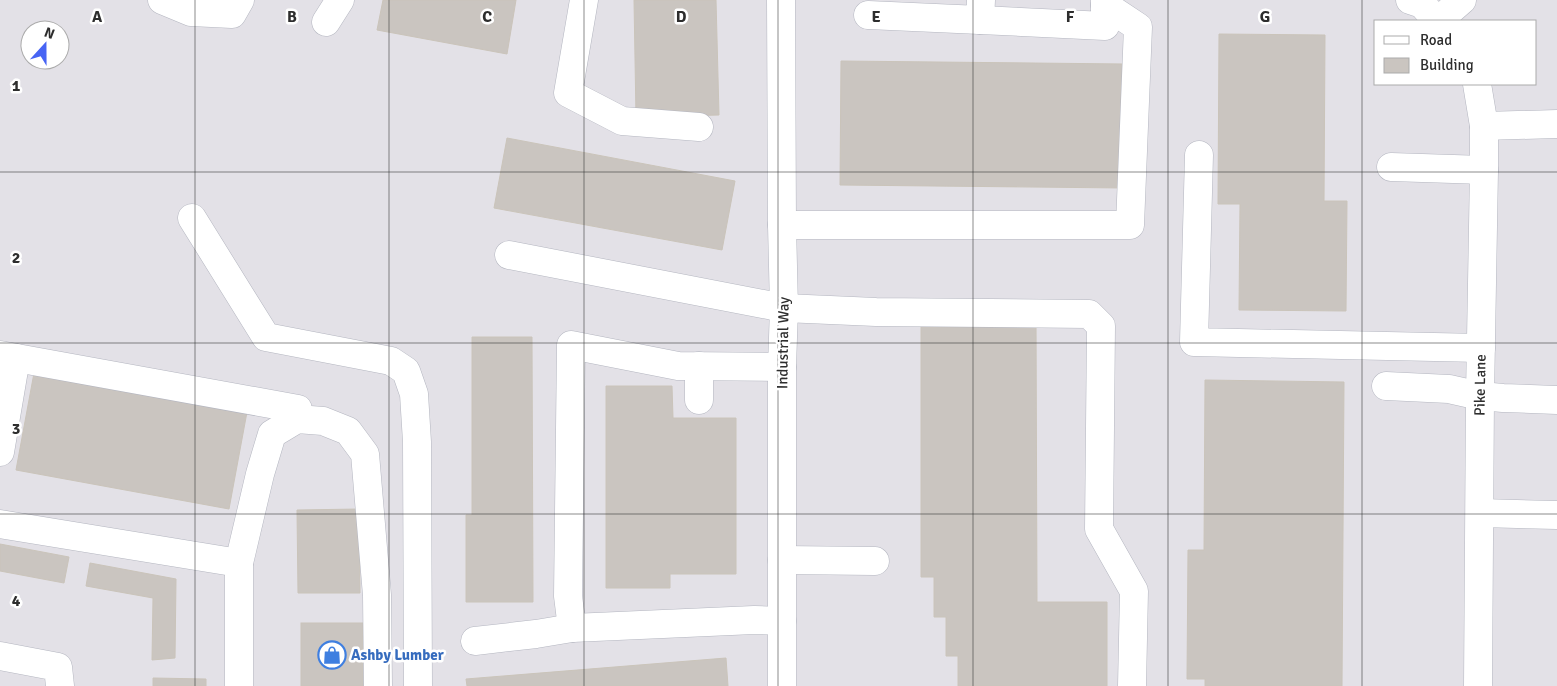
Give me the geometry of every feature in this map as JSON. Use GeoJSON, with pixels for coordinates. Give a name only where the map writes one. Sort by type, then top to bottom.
{"type":"FeatureCollection","features":[{"type":"Feature","properties":{"kind":"street"},"geometry":{"type":"LineString","coordinates":[[162,0],[191,12],[232,14],[240,0]]}},
{"type":"Feature","properties":{"kind":"street"},"geometry":{"type":"LineString","coordinates":[[584,0],[568,93],[622,122],[699,127]]}},
{"type":"Feature","properties":{"kind":"street","name":"Industrial Way"},"geometry":{"type":"LineString","coordinates":[[781,0],[784,308],[782,367],[782,686]]}},
{"type":"Feature","properties":{"kind":"street"},"geometry":{"type":"LineString","coordinates":[[1427,9],[1462,0]]}},
{"type":"Feature","properties":{"kind":"street"},"geometry":{"type":"LineString","coordinates":[[782,225],[1130,225],[1138,27],[1105,3]]}},
{"type":"Feature","properties":{"kind":"street"},"geometry":{"type":"LineString","coordinates":[[868,14],[981,10],[1105,26],[1105,3]]}},
{"type":"Feature","properties":{"kind":"street","name":"Pike Lane"},"geometry":{"type":"LineString","coordinates":[[1477,85],[1484,126],[1478,686]]}},
{"type":"Feature","properties":{"kind":"street"},"geometry":{"type":"LineString","coordinates":[[1484,126],[1557,124]]}},
{"type":"Feature","properties":{"kind":"street"},"geometry":{"type":"LineString","coordinates":[[1199,155],[1194,342],[1481,348]]}},
{"type":"Feature","properties":{"kind":"street"},"geometry":{"type":"LineString","coordinates":[[1391,167],[1484,170]]}},
{"type":"Feature","properties":{"kind":"street"},"geometry":{"type":"LineString","coordinates":[[192,218],[266,337],[391,361],[406,371],[414,394],[417,442],[418,686]]}},
{"type":"Feature","properties":{"kind":"street"},"geometry":{"type":"LineString","coordinates":[[509,255],[784,308],[876,312],[1089,314],[1101,326],[1099,529],[1134,591],[1132,686]]}},
{"type":"Feature","properties":{"kind":"street"},"geometry":{"type":"LineString","coordinates":[[572,628],[568,596],[571,345],[678,366],[782,367]]}},
{"type":"Feature","properties":{"kind":"street"},"geometry":{"type":"LineString","coordinates":[[1,445],[8,356],[298,409],[297,419]]}},
{"type":"Feature","properties":{"kind":"street"},"geometry":{"type":"LineString","coordinates":[[699,366],[699,400]]}},
{"type":"Feature","properties":{"kind":"street"},"geometry":{"type":"LineString","coordinates":[[1386,386],[1449,389],[1480,396],[1557,400]]}},
{"type":"Feature","properties":{"kind":"street"},"geometry":{"type":"LineString","coordinates":[[239,686],[239,563],[260,474],[272,434],[297,419],[323,421],[348,432],[365,454],[376,594],[378,686]]}},
{"type":"Feature","properties":{"kind":"street"},"geometry":{"type":"LineString","coordinates":[[1480,513],[1557,515]]}},
{"type":"Feature","properties":{"kind":"street"},"geometry":{"type":"LineString","coordinates":[[0,524],[239,563]]}},
{"type":"Feature","properties":{"kind":"street"},"geometry":{"type":"LineString","coordinates":[[782,560],[875,561]]}},
{"type":"Feature","properties":{"kind":"street"},"geometry":{"type":"LineString","coordinates":[[475,641],[572,628],[754,620],[782,621]]}},
{"type":"Feature","properties":{"kind":"street"},"geometry":{"type":"LineString","coordinates":[[0,656],[58,667],[60,686]]}},
{"type":"Feature","properties":{"kind":"shaded area"},"geometry":{"type":"Polygon","coordinates":[[[0,0],[1557,0],[1557,686],[0,686],[0,0]]]}},
{"type":"Feature","properties":{"kind":"building"},"geometry":{"type":"Polygon","coordinates":[[[383,0],[516,0],[507,54],[377,30],[383,0]]]}},
{"type":"Feature","properties":{"kind":"building"},"geometry":{"type":"Polygon","coordinates":[[[634,0],[716,0],[719,115],[636,117],[634,0]]]}},
{"type":"Feature","properties":{"kind":"building"},"geometry":{"type":"Polygon","coordinates":[[[1219,34],[1325,35],[1324,201],[1347,201],[1346,311],[1239,310],[1240,204],[1218,204],[1219,34]]]}},
{"type":"Feature","properties":{"kind":"building"},"geometry":{"type":"Polygon","coordinates":[[[841,61],[1125,64],[1124,188],[840,185],[841,61]]]}},
{"type":"Feature","properties":{"kind":"building"},"geometry":{"type":"Polygon","coordinates":[[[507,138],[735,181],[722,250],[494,208],[507,138]]]}},
{"type":"Feature","properties":{"kind":"building"},"geometry":{"type":"Polygon","coordinates":[[[921,317],[1036,317],[1037,602],[1107,602],[1107,686],[958,686],[958,656],[946,656],[946,617],[934,617],[934,577],[921,577],[921,317]]]}},
{"type":"Feature","properties":{"kind":"building"},"geometry":{"type":"Polygon","coordinates":[[[472,337],[532,337],[533,602],[466,602],[466,515],[472,515],[472,337]]]}},
{"type":"Feature","properties":{"kind":"building"},"geometry":{"type":"Polygon","coordinates":[[[34,373],[247,412],[229,509],[16,470],[34,373]]]}},
{"type":"Feature","properties":{"kind":"building"},"geometry":{"type":"Polygon","coordinates":[[[1205,380],[1344,382],[1342,686],[1205,686],[1205,679],[1187,679],[1188,550],[1204,550],[1205,380]]]}},
{"type":"Feature","properties":{"kind":"building"},"geometry":{"type":"Polygon","coordinates":[[[606,386],[672,386],[673,418],[736,418],[736,574],[670,574],[670,588],[606,588],[606,386]]]}},
{"type":"Feature","properties":{"kind":"building"},"geometry":{"type":"Polygon","coordinates":[[[359,509],[360,593],[298,593],[297,510],[359,509]]]}},
{"type":"Feature","properties":{"kind":"building"},"geometry":{"type":"Polygon","coordinates":[[[0,544],[69,557],[64,583],[0,571],[0,544]]]}},
{"type":"Feature","properties":{"kind":"building"},"geometry":{"type":"Polygon","coordinates":[[[90,563],[176,579],[175,658],[152,660],[153,598],[86,586],[90,563]]]}},
{"type":"Feature","properties":{"kind":"building","name":"Ashby Lumber"},"geometry":{"type":"Polygon","coordinates":[[[301,623],[363,623],[363,686],[301,686],[301,623]]]}},
{"type":"Feature","properties":{"kind":"building"},"geometry":{"type":"Polygon","coordinates":[[[726,658],[728,686],[467,686],[466,679],[726,658]]]}},
{"type":"Feature","properties":{"kind":"building"},"geometry":{"type":"Polygon","coordinates":[[[153,678],[206,679],[206,686],[153,686],[153,678]]]}},
{"type":"Feature","properties":{"kind":"place","name":"Ashby Lumber"},"geometry":{"type":"Point","coordinates":[332,655]}}]}
